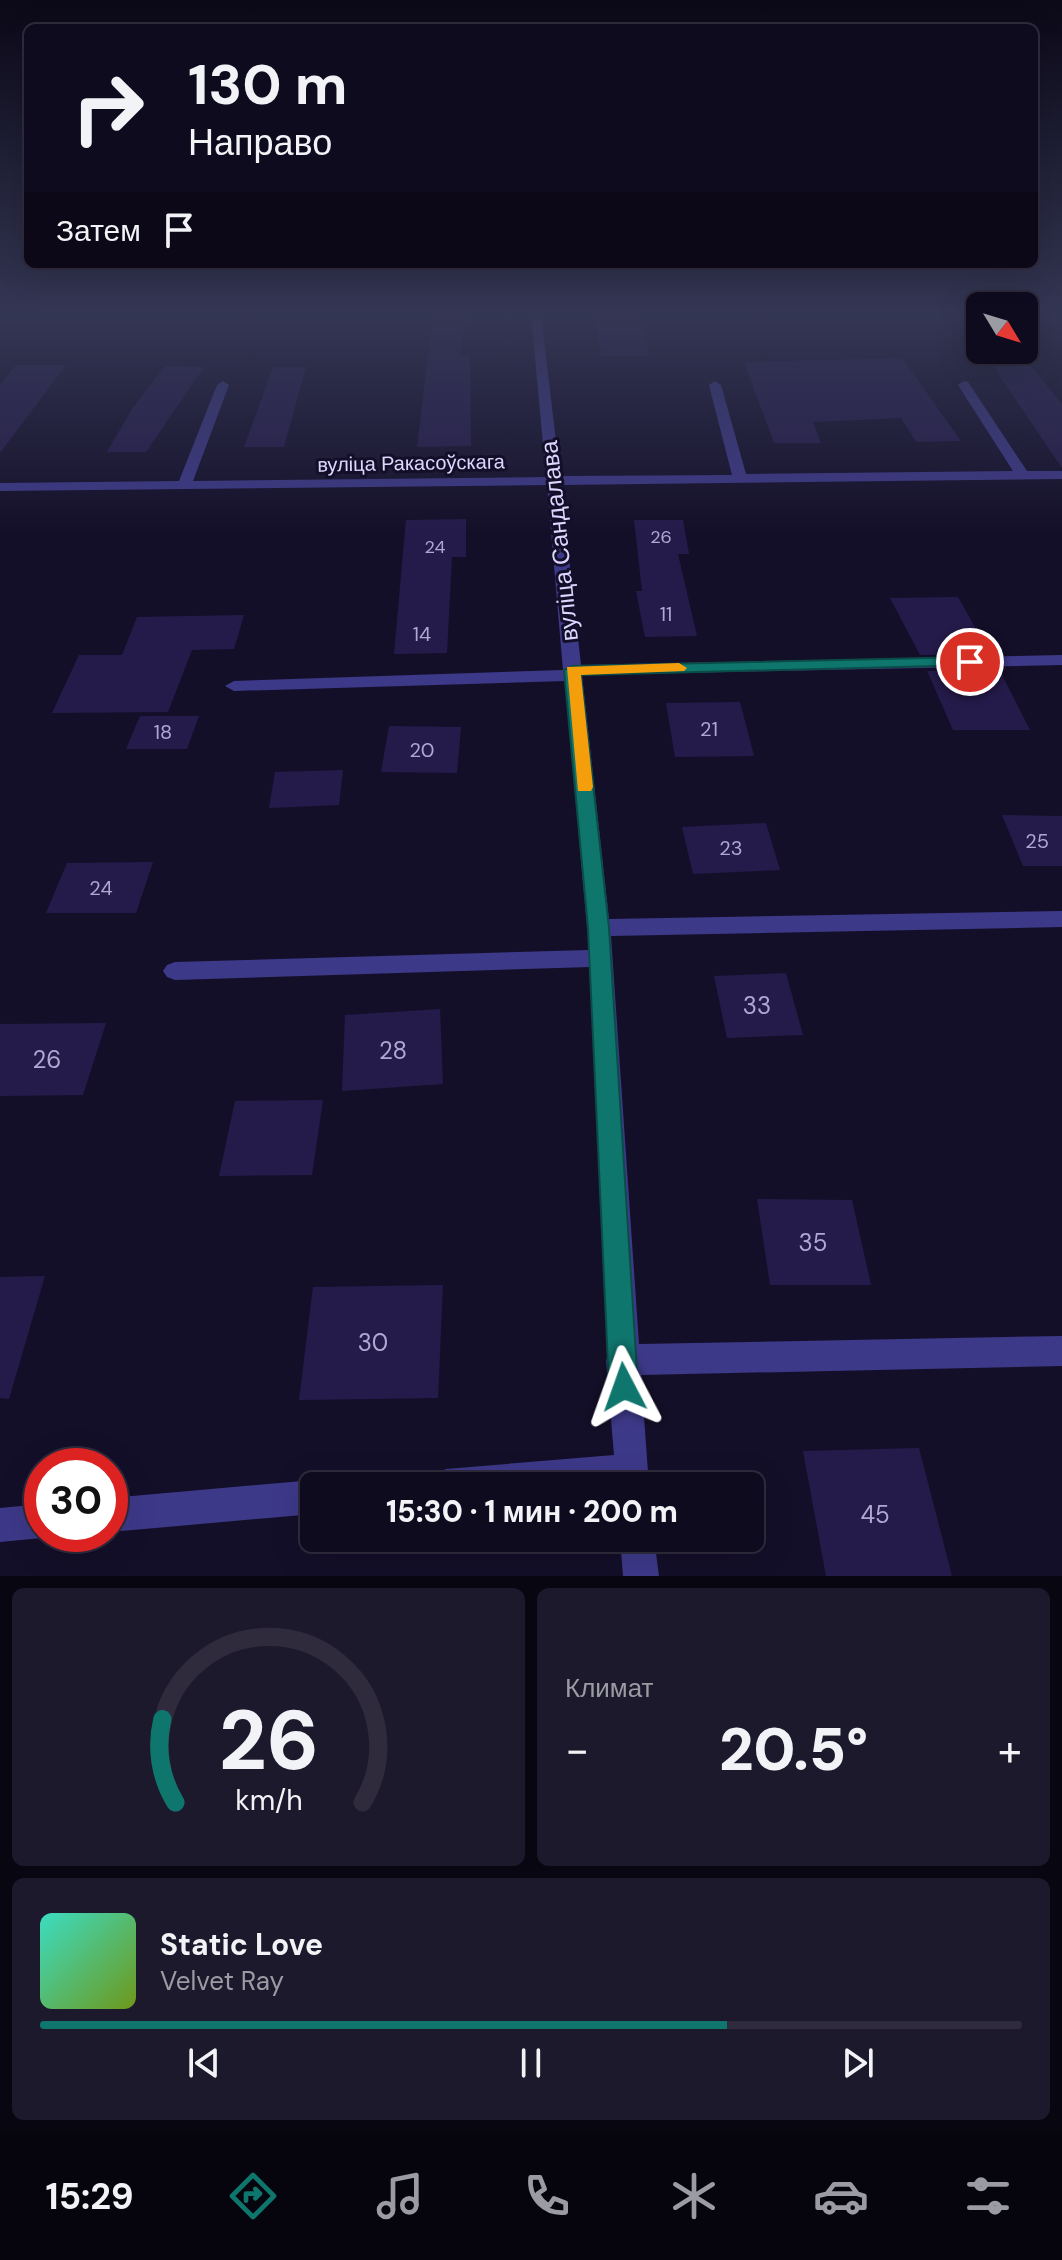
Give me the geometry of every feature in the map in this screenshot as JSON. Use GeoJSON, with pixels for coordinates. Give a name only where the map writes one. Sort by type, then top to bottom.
{"type":"FeatureCollection","features":[{"type":"Feature","properties":{"kind":"street"},"geometry":{"type":"LineString","coordinates":[[184,485],[222,388]]}},
{"type":"Feature","properties":{"kind":"street","name":"вуліца Сандалава"},"geometry":{"type":"LineString","coordinates":[[543,388],[599,928],[631,1472]]}},
{"type":"Feature","properties":{"kind":"street"},"geometry":{"type":"LineString","coordinates":[[716,388],[740,479]]}},
{"type":"Feature","properties":{"kind":"street"},"geometry":{"type":"LineString","coordinates":[[966,388],[1023,476]]}},
{"type":"Feature","properties":{"kind":"street","name":"вуліца Ракасоўскага"},"geometry":{"type":"LineString","coordinates":[[0,487],[1062,475]]}},
{"type":"Feature","properties":{"kind":"street"},"geometry":{"type":"LineString","coordinates":[[234,686],[572,672],[1062,660]]}},
{"type":"Feature","properties":{"kind":"street"},"geometry":{"type":"LineString","coordinates":[[599,928],[1062,919]]}},
{"type":"Feature","properties":{"kind":"street"},"geometry":{"type":"LineString","coordinates":[[175,971],[601,958]]}},
{"type":"Feature","properties":{"kind":"street"},"geometry":{"type":"LineString","coordinates":[[622,1360],[1062,1351]]}},
{"type":"Feature","properties":{"kind":"street"},"geometry":{"type":"LineString","coordinates":[[128,1513],[300,1498]]}},
{"type":"Feature","properties":{"kind":"street"},"geometry":{"type":"LineString","coordinates":[[0,1525],[24,1523]]}},
{"type":"Feature","properties":{"kind":"street"},"geometry":{"type":"LineString","coordinates":[[638,1552],[641,1576]]}},
{"type":"Feature","properties":{"kind":"building"},"geometry":{"type":"Polygon","coordinates":[[[0,388],[49,388],[0,453],[0,388]]]}},
{"type":"Feature","properties":{"kind":"building"},"geometry":{"type":"Polygon","coordinates":[[[148,388],[190,388],[146,452],[107,452],[148,388]]]}},
{"type":"Feature","properties":{"kind":"building"},"geometry":{"type":"Polygon","coordinates":[[[266,388],[300,388],[284,447],[244,447],[266,388]]]}},
{"type":"Feature","properties":{"kind":"building"},"geometry":{"type":"Polygon","coordinates":[[[424,388],[470,388],[471,446],[417,447],[424,388]]]}},
{"type":"Feature","properties":{"kind":"building"},"geometry":{"type":"Polygon","coordinates":[[[753,388],[923,388],[961,441],[916,442],[901,418],[813,422],[821,443],[774,443],[753,388]]]}},
{"type":"Feature","properties":{"kind":"building"},"geometry":{"type":"Polygon","coordinates":[[[1008,388],[1049,388],[1062,404],[1062,468],[1008,388]]]}},
{"type":"Feature","properties":{"kind":"building"},"geometry":{"type":"Polygon","coordinates":[[[466,519],[466,557],[452,557],[447,653],[394,654],[406,520],[466,519]]]}},
{"type":"Feature","properties":{"kind":"building"},"geometry":{"type":"Polygon","coordinates":[[[634,520],[683,520],[689,554],[678,554],[697,636],[645,637],[636,591],[642,591],[634,520]]]}},
{"type":"Feature","properties":{"kind":"building"},"geometry":{"type":"Polygon","coordinates":[[[958,597],[990,654],[920,655],[890,598],[958,597]]]}},
{"type":"Feature","properties":{"kind":"building"},"geometry":{"type":"Polygon","coordinates":[[[244,615],[234,649],[192,650],[168,712],[52,713],[79,655],[122,655],[137,617],[244,615]]]}},
{"type":"Feature","properties":{"kind":"building"},"geometry":{"type":"Polygon","coordinates":[[[999,669],[1030,730],[953,730],[927,671],[999,669]]]}},
{"type":"Feature","properties":{"kind":"building"},"geometry":{"type":"Polygon","coordinates":[[[740,702],[754,756],[675,757],[666,703],[740,702]]]}},
{"type":"Feature","properties":{"kind":"building"},"geometry":{"type":"Polygon","coordinates":[[[140,716],[199,716],[187,749],[126,749],[140,716]]]}},
{"type":"Feature","properties":{"kind":"building"},"geometry":{"type":"Polygon","coordinates":[[[389,726],[461,727],[457,773],[381,772],[389,726]]]}},
{"type":"Feature","properties":{"kind":"building"},"geometry":{"type":"Polygon","coordinates":[[[343,770],[339,805],[269,808],[275,772],[343,770]]]}},
{"type":"Feature","properties":{"kind":"building"},"geometry":{"type":"Polygon","coordinates":[[[1002,815],[1062,816],[1062,866],[1023,866],[1002,815]]]}},
{"type":"Feature","properties":{"kind":"building"},"geometry":{"type":"Polygon","coordinates":[[[766,823],[780,870],[693,874],[682,827],[766,823]]]}},
{"type":"Feature","properties":{"kind":"building"},"geometry":{"type":"Polygon","coordinates":[[[153,862],[136,913],[46,913],[67,863],[153,862]]]}},
{"type":"Feature","properties":{"kind":"building"},"geometry":{"type":"Polygon","coordinates":[[[786,973],[803,1035],[727,1038],[714,976],[786,973]]]}},
{"type":"Feature","properties":{"kind":"building"},"geometry":{"type":"Polygon","coordinates":[[[440,1009],[443,1084],[342,1091],[345,1015],[440,1009]]]}},
{"type":"Feature","properties":{"kind":"building"},"geometry":{"type":"Polygon","coordinates":[[[106,1023],[83,1095],[0,1096],[0,1024],[106,1023]]]}},
{"type":"Feature","properties":{"kind":"building"},"geometry":{"type":"Polygon","coordinates":[[[323,1100],[312,1175],[219,1176],[235,1101],[323,1100]]]}},
{"type":"Feature","properties":{"kind":"building"},"geometry":{"type":"Polygon","coordinates":[[[757,1199],[852,1200],[871,1285],[770,1285],[757,1199]]]}},
{"type":"Feature","properties":{"kind":"building"},"geometry":{"type":"Polygon","coordinates":[[[45,1276],[9,1399],[0,1398],[0,1277],[45,1276]]]}},
{"type":"Feature","properties":{"kind":"building"},"geometry":{"type":"Polygon","coordinates":[[[443,1285],[438,1398],[299,1400],[313,1287],[443,1285]]]}},
{"type":"Feature","properties":{"kind":"building"},"geometry":{"type":"Polygon","coordinates":[[[919,1448],[952,1576],[826,1576],[803,1451],[919,1448]]]}},
{"type":"Feature","properties":{"kind":"slow traffic"},"geometry":{"type":"LineString","coordinates":[[584,787],[572,670],[679,668]]}},
{"type":"Feature","properties":{"kind":"route"},"geometry":{"type":"LineString","coordinates":[[624,1387],[599,928],[572,670],[970,662]]}}]}
